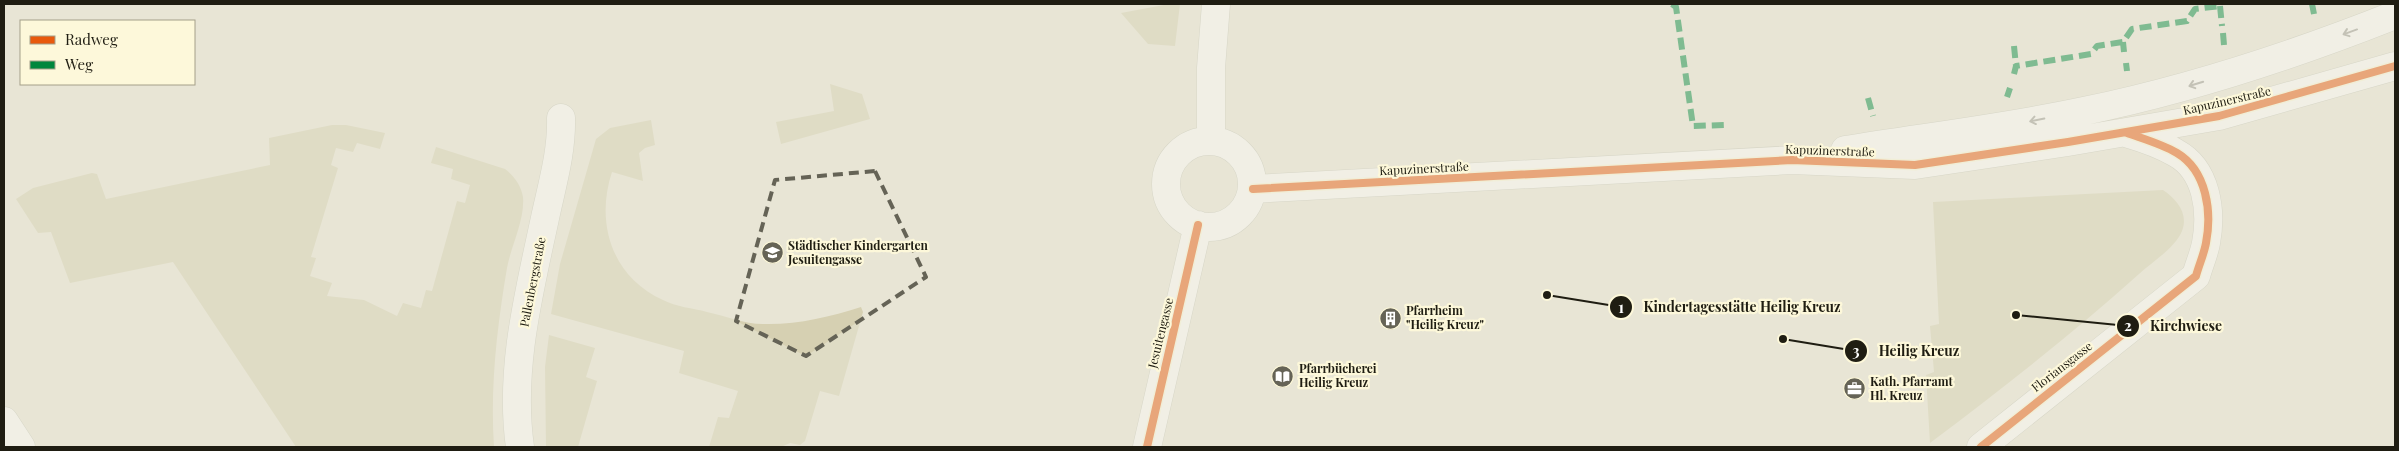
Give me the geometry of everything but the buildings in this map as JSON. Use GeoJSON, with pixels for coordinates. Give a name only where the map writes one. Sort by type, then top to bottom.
{"type":"FeatureCollection","features":[{"type":"Feature","properties":{"kind":"street"},"geometry":{"type":"LineString","coordinates":[[1211,141],[1211,68],[1216,4]]}},
{"type":"Feature","properties":{"kind":"street","name":"Kapuzinerstraße"},"geometry":{"type":"LineString","coordinates":[[1792,160],[1915,139],[1985,130],[2112,105],[2184,87],[2280,58],[2395,15]]}},
{"type":"Feature","properties":{"kind":"street","name":"Kapuzinerstraße"},"geometry":{"type":"LineString","coordinates":[[1253,189],[1792,160],[1915,165],[2219,116],[2395,66]]}},
{"type":"Feature","properties":{"kind":"street","name":"Pallenbergstraße"},"geometry":{"type":"LineString","coordinates":[[520,447],[517,376],[522,336],[559,154],[561,118]]}},
{"type":"Feature","properties":{"kind":"street","name":"Floriansgasse"},"geometry":{"type":"LineString","coordinates":[[1981,447],[2196,276],[2206,243],[2208,209],[2203,184],[2193,167],[2178,153],[2124,132]]}},
{"type":"Feature","properties":{"kind":"street"},"geometry":{"type":"LineString","coordinates":[[1211,141],[1231,146],[1242,156],[1250,169],[1253,189],[1248,204],[1239,215],[1226,223],[1212,227],[1198,225],[1181,217],[1172,205],[1167,191],[1166,179],[1172,162],[1181,151],[1194,144],[1211,141]]}},
{"type":"Feature","properties":{"kind":"street","name":"Jesuitengasse"},"geometry":{"type":"LineString","coordinates":[[1147,447],[1198,225]]}},
{"type":"Feature","properties":{"kind":"street"},"geometry":{"type":"LineString","coordinates":[[4,421],[21,447]]}},
{"type":"Feature","properties":{"kind":"highlighted area"},"geometry":{"type":"Polygon","coordinates":[[[875,171],[926,277],[806,356],[736,321],[775,180],[875,171]]]}},
{"type":"Feature","properties":{"kind":"shaded area"},"geometry":{"type":"Polygon","coordinates":[[[1169,4],[1180,4],[1175,46],[1148,44],[1121,13],[1169,4]]]}},
{"type":"Feature","properties":{"kind":"shaded area"},"geometry":{"type":"Polygon","coordinates":[[[830,84],[862,94],[870,119],[781,144],[776,122],[834,111],[830,84]]]}},
{"type":"Feature","properties":{"kind":"shaded area"},"geometry":{"type":"Polygon","coordinates":[[[651,120],[655,145],[645,148],[639,153],[643,181],[612,172],[607,191],[606,210],[607,229],[620,263],[645,290],[679,306],[756,324],[801,322],[861,307],[863,312],[839,396],[820,391],[805,441],[800,445],[790,443],[781,447],[709,447],[718,417],[729,418],[738,391],[679,373],[684,351],[551,314],[560,264],[596,139],[610,128],[651,120]]]}},
{"type":"Feature","properties":{"kind":"shaded area"},"geometry":{"type":"Polygon","coordinates":[[[332,125],[346,125],[385,133],[380,149],[357,143],[353,152],[336,148],[331,165],[338,168],[311,257],[316,258],[310,276],[332,283],[327,296],[364,300],[397,316],[403,303],[421,308],[426,290],[432,291],[457,201],[465,203],[470,185],[451,179],[453,169],[431,163],[436,147],[505,169],[519,185],[523,197],[522,215],[507,268],[495,357],[494,447],[296,447],[173,262],[70,283],[51,232],[38,233],[16,199],[33,188],[92,173],[97,174],[106,199],[270,165],[269,138],[332,125]]]}},
{"type":"Feature","properties":{"kind":"shaded area"},"geometry":{"type":"Polygon","coordinates":[[[2163,190],[2177,202],[2184,218],[2182,231],[2174,243],[2062,340],[1930,443],[1926,375],[1934,372],[1930,326],[1939,324],[1933,202],[2163,190]]]}},
{"type":"Feature","properties":{"kind":"shaded area"},"geometry":{"type":"Polygon","coordinates":[[[549,335],[595,348],[586,377],[597,381],[578,447],[546,447],[545,367],[549,335]]]}},
{"type":"Feature","properties":{"kind":"marked path"},"geometry":{"type":"LineString","coordinates":[[1672,4],[1676,7],[1693,126],[1724,125]]}},
{"type":"Feature","properties":{"kind":"marked path"},"geometry":{"type":"LineString","coordinates":[[2014,74],[2016,66],[2091,54],[2097,46],[2123,42],[2132,29],[2187,21],[2195,9],[2220,6],[2221,4]]}},
{"type":"Feature","properties":{"kind":"marked path"},"geometry":{"type":"LineString","coordinates":[[2312,4],[2314,14]]}},
{"type":"Feature","properties":{"kind":"marked path"},"geometry":{"type":"LineString","coordinates":[[2220,6],[2222,26]]}},
{"type":"Feature","properties":{"kind":"marked path"},"geometry":{"type":"LineString","coordinates":[[2223,33],[2224,45]]}},
{"type":"Feature","properties":{"kind":"marked path"},"geometry":{"type":"LineString","coordinates":[[2123,42],[2124,52]]}},
{"type":"Feature","properties":{"kind":"marked path"},"geometry":{"type":"LineString","coordinates":[[2014,46],[2016,66]]}},
{"type":"Feature","properties":{"kind":"marked path"},"geometry":{"type":"LineString","coordinates":[[2126,63],[2127,71]]}},
{"type":"Feature","properties":{"kind":"marked path"},"geometry":{"type":"LineString","coordinates":[[2007,97],[2010,88]]}},
{"type":"Feature","properties":{"kind":"marked path"},"geometry":{"type":"LineString","coordinates":[[1868,98],[1873,116]]}},
{"type":"Feature","properties":{"kind":"cycle path"},"geometry":{"type":"LineString","coordinates":[[1253,189],[1792,160],[1915,165],[2068,142],[2219,116],[2395,66]]}},
{"type":"Feature","properties":{"kind":"cycle path"},"geometry":{"type":"LineString","coordinates":[[1981,447],[2196,276],[2208,231],[2207,206],[2201,181],[2195,170],[2177,153],[2159,144],[2127,133]]}},
{"type":"Feature","properties":{"kind":"cycle path"},"geometry":{"type":"LineString","coordinates":[[1147,447],[1198,225]]}},
{"type":"Feature","properties":{"kind":"place","name":"Städtischer Kindergarten Jesuitengasse"},"geometry":{"type":"Point","coordinates":[772,253]}},
{"type":"Feature","properties":{"kind":"place","name":"Kindertagesstätte Heilig Kreuz"},"geometry":{"type":"Point","coordinates":[1547,295]}},
{"type":"Feature","properties":{"kind":"place","name":"Kirchwiese"},"geometry":{"type":"Point","coordinates":[2016,315]}},
{"type":"Feature","properties":{"kind":"place","name":"Pfarrheim \"Heilig Kreuz\""},"geometry":{"type":"Point","coordinates":[1390,318]}},
{"type":"Feature","properties":{"kind":"place","name":"Heilig Kreuz"},"geometry":{"type":"Point","coordinates":[1783,339]}},
{"type":"Feature","properties":{"kind":"place","name":"Pfarrbücherei Heilig Kreuz"},"geometry":{"type":"Point","coordinates":[1283,376]}},
{"type":"Feature","properties":{"kind":"place","name":"Kath. Pfarramt Hl. Kreuz"},"geometry":{"type":"Point","coordinates":[1854,389]}}]}
